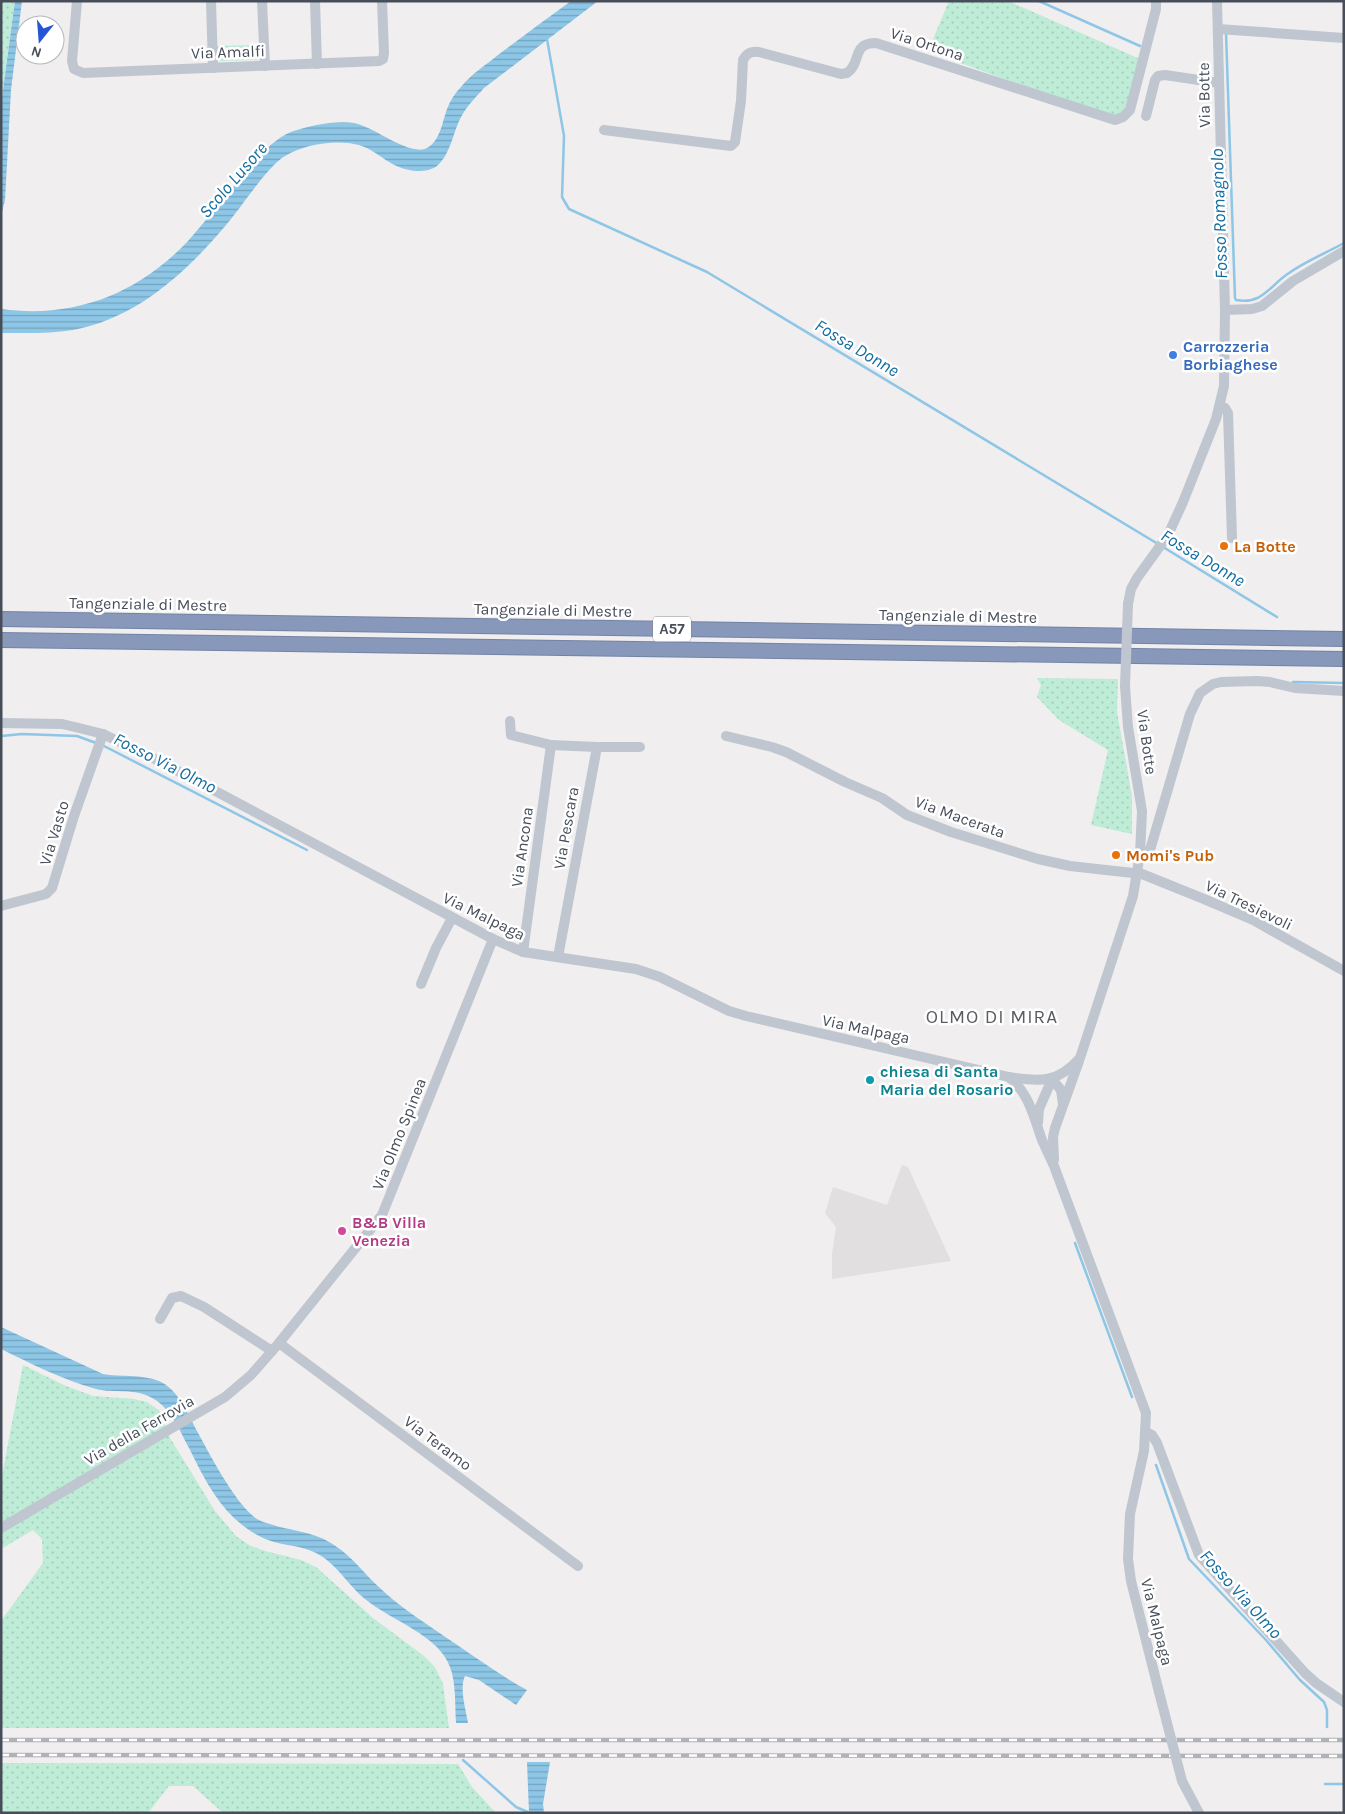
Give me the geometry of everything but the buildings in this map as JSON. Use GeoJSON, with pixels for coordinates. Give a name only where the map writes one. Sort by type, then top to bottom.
{"type":"FeatureCollection","features":[{"type":"Feature","properties":{"kind":"highway","name":"Tangenziale di Mestre"},"geometry":{"type":"LineString","coordinates":[[1,619],[1344,639]]}},
{"type":"Feature","properties":{"kind":"highway","name":"A57"},"geometry":{"type":"LineString","coordinates":[[1,640],[1344,659]]}},
{"type":"Feature","properties":{"kind":"street","name":"Via Amalfi"},"geometry":{"type":"LineString","coordinates":[[77,1],[72,61],[74,69],[82,73],[379,62],[383,58],[384,53],[382,1]]}},
{"type":"Feature","properties":{"kind":"street"},"geometry":{"type":"LineString","coordinates":[[211,1],[213,68]]}},
{"type":"Feature","properties":{"kind":"street"},"geometry":{"type":"LineString","coordinates":[[315,1],[318,64]]}},
{"type":"Feature","properties":{"kind":"street","name":"Via Ortona"},"geometry":{"type":"LineString","coordinates":[[604,130],[731,146],[735,142],[741,101],[743,60],[746,54],[759,52],[840,74],[847,74],[854,67],[859,49],[869,43],[876,43],[1115,120],[1123,118],[1130,110],[1156,9],[1156,1]]}},
{"type":"Feature","properties":{"kind":"street","name":"Via Botte"},"geometry":{"type":"LineString","coordinates":[[1052,1078],[1062,1075],[1080,1058],[1133,896],[1138,873],[1142,811],[1128,727],[1125,686],[1128,604],[1131,589],[1164,540],[1187,493],[1220,406],[1225,371],[1225,310],[1217,1]]}},
{"type":"Feature","properties":{"kind":"street"},"geometry":{"type":"LineString","coordinates":[[264,66],[266,2]]}},
{"type":"Feature","properties":{"kind":"street"},"geometry":{"type":"LineString","coordinates":[[1218,29],[1344,38]]}},
{"type":"Feature","properties":{"kind":"street"},"geometry":{"type":"LineString","coordinates":[[1146,116],[1155,80],[1158,76],[1165,75],[1218,83]]}},
{"type":"Feature","properties":{"kind":"street"},"geometry":{"type":"LineString","coordinates":[[1225,310],[1252,309],[1262,306],[1293,281],[1344,251]]}},
{"type":"Feature","properties":{"kind":"street"},"geometry":{"type":"LineString","coordinates":[[1220,406],[1225,408],[1228,413],[1232,538]]}},
{"type":"Feature","properties":{"kind":"street"},"geometry":{"type":"LineString","coordinates":[[1140,854],[1150,850],[1152,845],[1190,714],[1200,693],[1213,684],[1221,682],[1257,681],[1295,688],[1344,691]]}},
{"type":"Feature","properties":{"kind":"street"},"geometry":{"type":"LineString","coordinates":[[510,720],[511,735],[551,745],[640,747]]}},
{"type":"Feature","properties":{"kind":"street","name":"Via Malpaga"},"geometry":{"type":"LineString","coordinates":[[1,723],[62,724],[167,766],[493,940],[524,952],[636,968],[660,977],[729,1011],[746,1016],[1009,1077],[1039,1081],[1052,1078]]}},
{"type":"Feature","properties":{"kind":"street","name":"Via Macerata"},"geometry":{"type":"LineString","coordinates":[[726,736],[786,752],[845,782],[882,798],[908,815],[951,832],[1038,859],[1070,866],[1138,873]]}},
{"type":"Feature","properties":{"kind":"street","name":"Via Vasto"},"geometry":{"type":"LineString","coordinates":[[1,906],[46,894],[52,888],[100,740]]}},
{"type":"Feature","properties":{"kind":"street","name":"Via Ancona"},"geometry":{"type":"LineString","coordinates":[[524,952],[551,745]]}},
{"type":"Feature","properties":{"kind":"street","name":"Via Pescara"},"geometry":{"type":"LineString","coordinates":[[558,957],[597,747]]}},
{"type":"Feature","properties":{"kind":"street","name":"Via Tresievoli"},"geometry":{"type":"LineString","coordinates":[[1138,873],[1252,920],[1344,971]]}},
{"type":"Feature","properties":{"kind":"street"},"geometry":{"type":"LineString","coordinates":[[421,984],[436,948],[452,918]]}},
{"type":"Feature","properties":{"kind":"street","name":"Via Olmo Spinea"},"geometry":{"type":"LineString","coordinates":[[276,1347],[382,1215],[493,940]]}},
{"type":"Feature","properties":{"kind":"street","name":"Via Malpaga"},"geometry":{"type":"LineString","coordinates":[[1054,1166],[1053,1137],[1080,1058]]}},
{"type":"Feature","properties":{"kind":"street","name":"Via Malpaga"},"geometry":{"type":"LineString","coordinates":[[1009,1077],[1024,1094],[1038,1125],[1042,1140],[1054,1166],[1146,1413],[1144,1451],[1130,1514],[1128,1560],[1131,1581],[1179,1774],[1189,1797],[1199,1813]]}},
{"type":"Feature","properties":{"kind":"street"},"geometry":{"type":"LineString","coordinates":[[1052,1078],[1061,1090],[1063,1107]]}},
{"type":"Feature","properties":{"kind":"street","name":"Via Malpaga"},"geometry":{"type":"LineString","coordinates":[[1038,1125],[1039,1109],[1052,1078]]}},
{"type":"Feature","properties":{"kind":"street","name":"Via Teramo"},"geometry":{"type":"LineString","coordinates":[[160,1319],[172,1298],[180,1296],[204,1307],[276,1347],[578,1566]]}},
{"type":"Feature","properties":{"kind":"street","name":"Via della Ferrovia"},"geometry":{"type":"LineString","coordinates":[[1,1528],[225,1397],[251,1374],[276,1347]]}},
{"type":"Feature","properties":{"kind":"street"},"geometry":{"type":"LineString","coordinates":[[1146,1432],[1152,1435],[1157,1442],[1199,1554],[1305,1673],[1344,1702]]}},
{"type":"Feature","properties":{"kind":"shaded area"},"geometry":{"type":"Polygon","coordinates":[[[902,1165],[908,1167],[951,1261],[832,1279],[832,1254],[836,1227],[825,1213],[833,1187],[887,1205],[902,1165]]]}},
{"type":"Feature","properties":{"kind":"green space"},"geometry":{"type":"Polygon","coordinates":[[[1,1],[15,1],[1,105],[1,1]]]}},
{"type":"Feature","properties":{"kind":"green space"},"geometry":{"type":"Polygon","coordinates":[[[949,1],[1008,1],[1140,59],[1123,119],[1114,119],[928,51],[949,1]]]}},
{"type":"Feature","properties":{"kind":"green space"},"geometry":{"type":"Polygon","coordinates":[[[259,45],[257,60],[220,61],[218,59],[217,46],[259,45]]]}},
{"type":"Feature","properties":{"kind":"green space"},"geometry":{"type":"Polygon","coordinates":[[[1037,678],[1118,679],[1117,712],[1132,796],[1132,834],[1091,825],[1108,750],[1059,720],[1037,697],[1041,685],[1037,678]]]}},
{"type":"Feature","properties":{"kind":"green space"},"geometry":{"type":"Polygon","coordinates":[[[23,1365],[66,1386],[93,1396],[134,1399],[147,1402],[160,1411],[170,1438],[215,1511],[236,1536],[249,1545],[301,1560],[316,1567],[373,1618],[424,1656],[435,1667],[443,1684],[449,1728],[1,1728],[1,1621],[43,1563],[42,1539],[33,1530],[1,1549],[1,1481],[23,1365]]]}},
{"type":"Feature","properties":{"kind":"green space"},"geometry":{"type":"Polygon","coordinates":[[[1,1763],[458,1764],[472,1787],[496,1813],[223,1813],[193,1786],[169,1786],[148,1813],[1,1813],[1,1763]]]}},
{"type":"Feature","properties":{"kind":"water"},"geometry":{"type":"Polygon","coordinates":[[[15,1],[22,1],[20,15],[15,15],[15,58],[11,90],[5,200],[1,216],[1,105],[15,1]]]}},
{"type":"Feature","properties":{"kind":"water"},"geometry":{"type":"Polygon","coordinates":[[[571,1],[598,1],[484,88],[463,113],[446,155],[436,167],[423,171],[407,170],[392,164],[367,148],[350,143],[321,144],[302,148],[285,156],[272,167],[231,219],[198,256],[161,289],[141,303],[120,315],[97,324],[73,330],[46,333],[1,333],[1,309],[54,310],[79,306],[103,299],[148,275],[169,260],[188,241],[267,148],[282,136],[291,132],[322,124],[347,122],[362,125],[401,145],[420,150],[427,148],[438,136],[450,103],[465,82],[571,1]]]}},
{"type":"Feature","properties":{"kind":"water"},"geometry":{"type":"Polygon","coordinates":[[[1,1327],[103,1374],[145,1377],[166,1385],[182,1403],[230,1488],[245,1508],[255,1517],[270,1524],[319,1537],[334,1545],[401,1606],[504,1677],[527,1690],[516,1705],[479,1680],[465,1676],[463,1693],[468,1723],[456,1723],[452,1673],[444,1656],[436,1646],[413,1629],[375,1607],[323,1557],[304,1548],[263,1538],[234,1518],[214,1494],[175,1421],[160,1403],[147,1395],[139,1393],[96,1389],[24,1360],[1,1349],[1,1327]]]}},
{"type":"Feature","properties":{"kind":"water"},"geometry":{"type":"Polygon","coordinates":[[[527,1762],[550,1762],[543,1804],[544,1813],[529,1813],[527,1762]]]}},
{"type":"Feature","properties":{"kind":"waterway","name":"Fosso Romagnolo"},"geometry":{"type":"LineString","coordinates":[[1039,1],[1140,46]]}},
{"type":"Feature","properties":{"kind":"waterway","name":"Fosso Romagnolo"},"geometry":{"type":"LineString","coordinates":[[1226,33],[1236,300],[1245,301],[1260,297],[1282,278],[1309,261],[1344,243]]}},
{"type":"Feature","properties":{"kind":"waterway","name":"Fossa Donne"},"geometry":{"type":"LineString","coordinates":[[547,39],[564,136],[562,197],[569,209],[707,272],[1158,544]]}},
{"type":"Feature","properties":{"kind":"waterway","name":"Fossa Donne"},"geometry":{"type":"LineString","coordinates":[[1163,547],[1277,617]]}},
{"type":"Feature","properties":{"kind":"waterway","name":"Fossa Donne"},"geometry":{"type":"LineString","coordinates":[[1293,682],[1344,683]]}},
{"type":"Feature","properties":{"kind":"waterway","name":"Fosso Via Olmo"},"geometry":{"type":"LineString","coordinates":[[1,736],[22,734],[77,736],[96,743]]}},
{"type":"Feature","properties":{"kind":"waterway","name":"Fosso Via Olmo"},"geometry":{"type":"LineString","coordinates":[[102,745],[307,850]]}},
{"type":"Feature","properties":{"kind":"waterway","name":"Fosso Via Olmo"},"geometry":{"type":"LineString","coordinates":[[1075,1243],[1132,1397]]}},
{"type":"Feature","properties":{"kind":"waterway","name":"Fosso Via Olmo"},"geometry":{"type":"LineString","coordinates":[[1156,1465],[1189,1559],[1266,1640],[1300,1680],[1324,1702],[1327,1710],[1327,1727]]}},
{"type":"Feature","properties":{"kind":"waterway"},"geometry":{"type":"LineString","coordinates":[[463,1760],[516,1807],[530,1813]]}},
{"type":"Feature","properties":{"kind":"waterway","name":"Fosso Via Olmo"},"geometry":{"type":"LineString","coordinates":[[1325,1784],[1344,1784]]}},
{"type":"Feature","properties":{"kind":"railway"},"geometry":{"type":"LineString","coordinates":[[1,1740],[1344,1740]]}},
{"type":"Feature","properties":{"kind":"railway"},"geometry":{"type":"LineString","coordinates":[[1,1755],[1344,1756]]}},
{"type":"Feature","properties":{"kind":"place","name":"Carrozzeria Borbiaghese"},"geometry":{"type":"Point","coordinates":[1173,355]}},
{"type":"Feature","properties":{"kind":"place","name":"La Botte"},"geometry":{"type":"Point","coordinates":[1224,546]}},
{"type":"Feature","properties":{"kind":"place","name":"Momi's Pub"},"geometry":{"type":"Point","coordinates":[1116,855]}},
{"type":"Feature","properties":{"kind":"place","name":"chiesa di Santa Maria del Rosario"},"geometry":{"type":"Point","coordinates":[870,1080]}},
{"type":"Feature","properties":{"kind":"place","name":"B&B Villa Venezia"},"geometry":{"type":"Point","coordinates":[342,1231]}},
{"type":"Feature","properties":{"kind":"district","name":"OLMO DI MIRA"},"geometry":{"type":"Point","coordinates":[992,1017]}},
{"type":"Feature","properties":{"kind":"water label","name":"Scolo Lusore"},"geometry":{"type":"Point","coordinates":[233,180]}}]}
